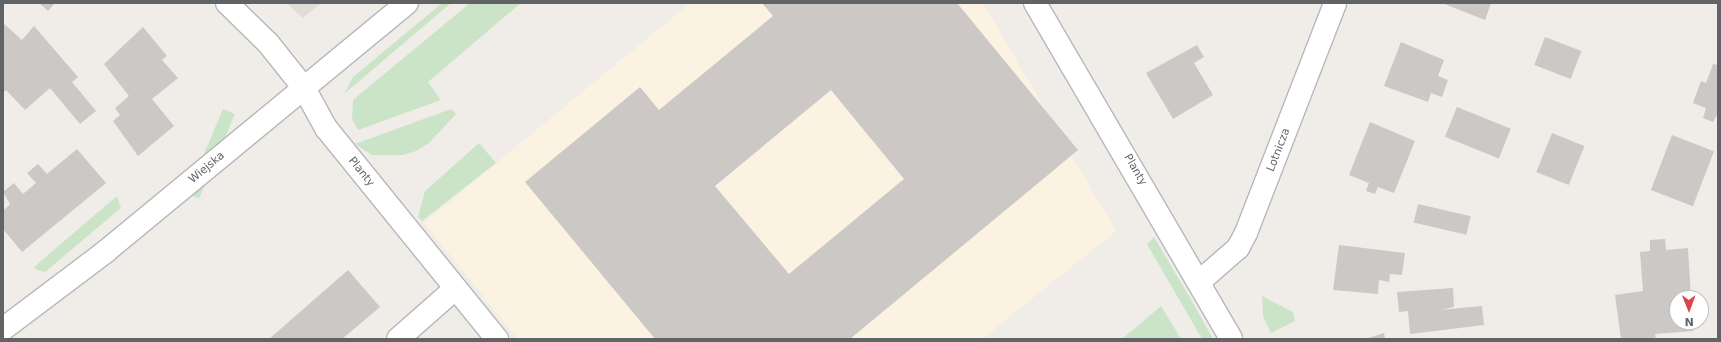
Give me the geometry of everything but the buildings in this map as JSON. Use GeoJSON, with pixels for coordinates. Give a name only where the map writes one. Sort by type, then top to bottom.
{"type":"FeatureCollection","features":[{"type":"Feature","properties":{"kind":"street","name":"Planty"},"geometry":{"type":"LineString","coordinates":[[227,3],[268,42],[304,88],[326,128],[497,339]]}},
{"type":"Feature","properties":{"kind":"street","name":"Wiejska"},"geometry":{"type":"LineString","coordinates":[[3,329],[105,252],[407,3]]}},
{"type":"Feature","properties":{"kind":"street","name":"Planty"},"geometry":{"type":"LineString","coordinates":[[1035,3],[1199,282],[1230,339]]}},
{"type":"Feature","properties":{"kind":"street","name":"Lotnicza"},"geometry":{"type":"LineString","coordinates":[[1199,282],[1238,248],[1246,234],[1335,3]]}},
{"type":"Feature","properties":{"kind":"street"},"geometry":{"type":"LineString","coordinates":[[398,339],[456,289]]}},
{"type":"Feature","properties":{"kind":"shaded area"},"geometry":{"type":"Polygon","coordinates":[[[286,3],[321,3],[303,18],[286,3]]]}},
{"type":"Feature","properties":{"kind":"shaded area"},"geometry":{"type":"Polygon","coordinates":[[[690,3],[983,3],[1116,231],[982,339],[518,339],[424,223],[690,3]]]}},
{"type":"Feature","properties":{"kind":"green space"},"geometry":{"type":"Polygon","coordinates":[[[442,3],[451,3],[344,94],[353,77],[442,3]]]}},
{"type":"Feature","properties":{"kind":"green space"},"geometry":{"type":"Polygon","coordinates":[[[470,3],[521,3],[428,82],[441,100],[358,130],[352,119],[353,100],[470,3]]]}},
{"type":"Feature","properties":{"kind":"green space"},"geometry":{"type":"Polygon","coordinates":[[[223,109],[235,114],[199,199],[187,194],[223,109]]]}},
{"type":"Feature","properties":{"kind":"green space"},"geometry":{"type":"Polygon","coordinates":[[[451,109],[456,114],[429,143],[416,151],[403,155],[372,155],[355,144],[451,109]]]}},
{"type":"Feature","properties":{"kind":"green space"},"geometry":{"type":"Polygon","coordinates":[[[479,143],[496,163],[422,221],[418,217],[425,191],[479,143]]]}},
{"type":"Feature","properties":{"kind":"green space"},"geometry":{"type":"Polygon","coordinates":[[[117,196],[121,208],[45,272],[37,270],[34,267],[117,196]]]}},
{"type":"Feature","properties":{"kind":"green space"},"geometry":{"type":"Polygon","coordinates":[[[1154,237],[1213,339],[1202,339],[1147,244],[1154,237]]]}},
{"type":"Feature","properties":{"kind":"green space"},"geometry":{"type":"Polygon","coordinates":[[[1262,296],[1293,312],[1295,321],[1271,333],[1263,316],[1262,296]]]}},
{"type":"Feature","properties":{"kind":"green space"},"geometry":{"type":"Polygon","coordinates":[[[1161,306],[1181,339],[1122,339],[1161,306]]]}}]}
